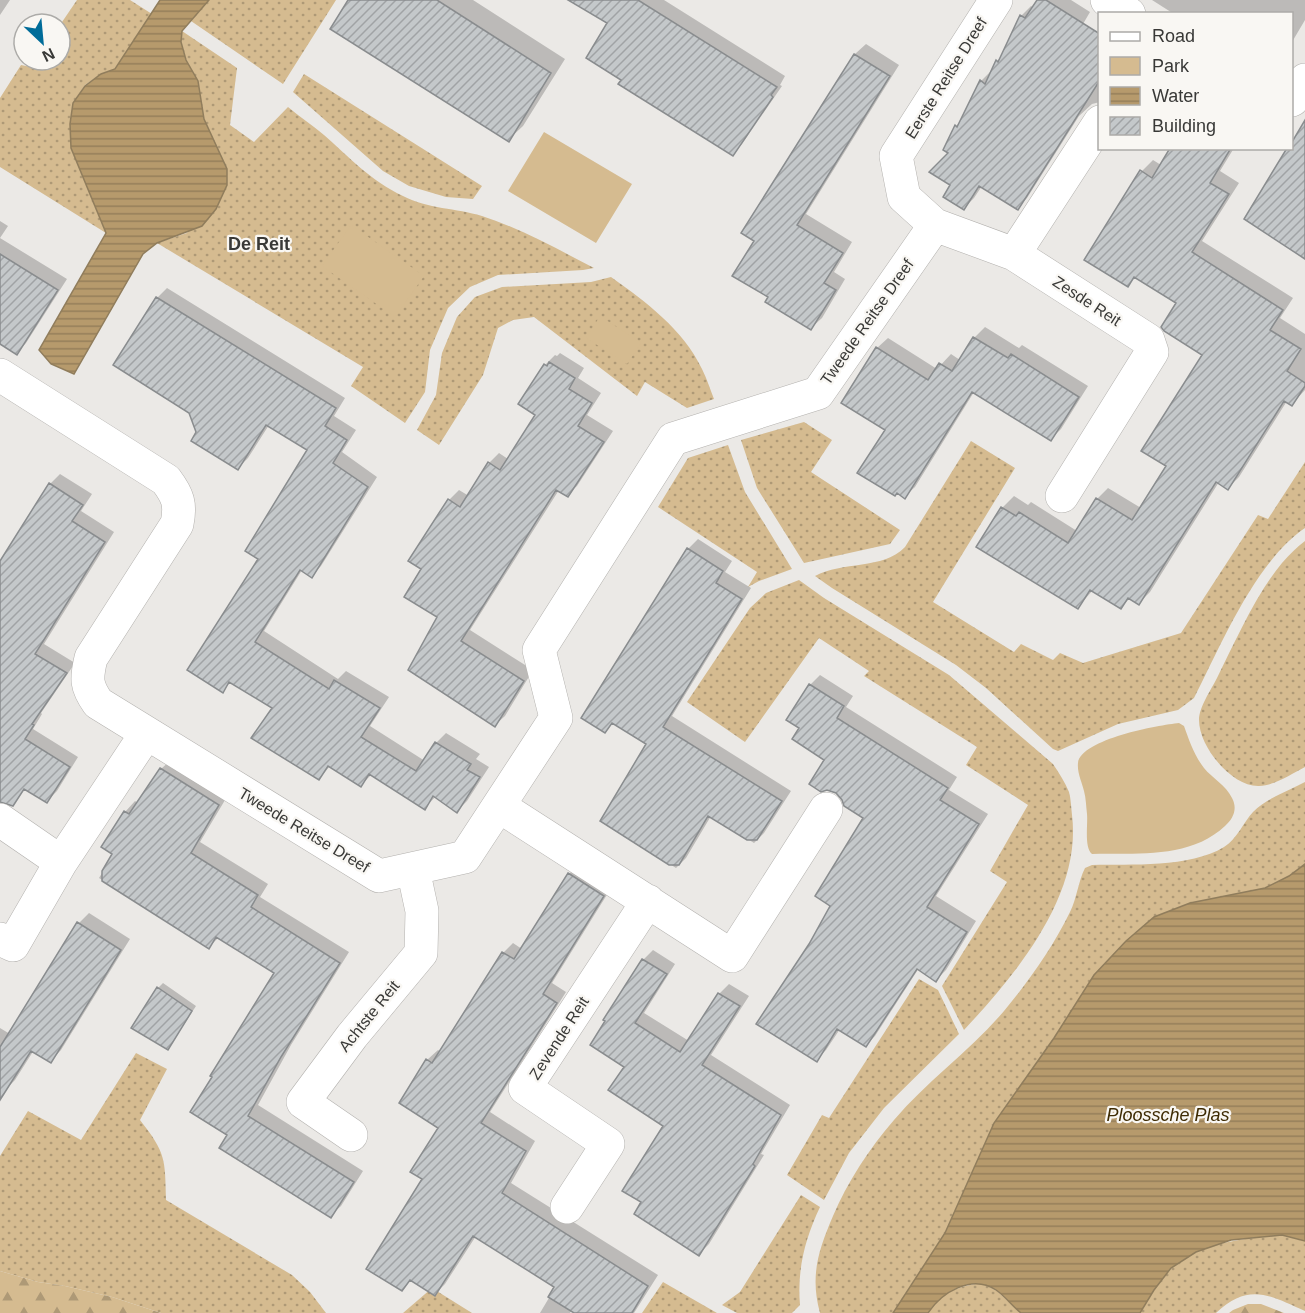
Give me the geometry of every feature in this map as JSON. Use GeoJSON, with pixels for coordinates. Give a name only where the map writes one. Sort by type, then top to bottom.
{"type":"FeatureCollection","features":[{"type":"Feature","properties":{"kind":"street","name":"Eerste Reitse Dreef"},"geometry":{"type":"LineString","coordinates":[[897,156],[996,0]]}},
{"type":"Feature","properties":{"kind":"street"},"geometry":{"type":"LineString","coordinates":[[1107,0],[1126,12]]}},
{"type":"Feature","properties":{"kind":"street"},"geometry":{"type":"LineString","coordinates":[[1293,98],[1305,80]]}},
{"type":"Feature","properties":{"kind":"street"},"geometry":{"type":"LineString","coordinates":[[1014,254],[1098,125]]}},
{"type":"Feature","properties":{"kind":"street","name":"Zesde Reit"},"geometry":{"type":"LineString","coordinates":[[897,156],[904,197],[935,225],[1014,254],[1148,340],[1152,351],[1062,496]]}},
{"type":"Feature","properties":{"kind":"street","name":"Tweede Reitse Dreef"},"geometry":{"type":"LineString","coordinates":[[0,375],[166,480],[176,492],[180,510],[177,524],[91,658],[87,676],[89,690],[98,703],[379,876],[465,857],[555,718],[539,650],[673,439],[818,393],[935,225]]}},
{"type":"Feature","properties":{"kind":"street"},"geometry":{"type":"LineString","coordinates":[[0,939],[13,945],[61,862],[146,734]]}},
{"type":"Feature","properties":{"kind":"street"},"geometry":{"type":"LineString","coordinates":[[499,806],[732,956],[826,809]]}},
{"type":"Feature","properties":{"kind":"street"},"geometry":{"type":"LineString","coordinates":[[0,820],[61,862]]}},
{"type":"Feature","properties":{"kind":"street","name":"Achtste Reit"},"geometry":{"type":"LineString","coordinates":[[351,1135],[303,1102],[352,1036],[421,953],[422,911],[413,869]]}},
{"type":"Feature","properties":{"kind":"street","name":"Zevende Reit"},"geometry":{"type":"LineString","coordinates":[[567,1207],[608,1144],[525,1088],[648,901]]}},
{"type":"Feature","properties":{"kind":"green space"},"geometry":{"type":"Polygon","coordinates":[[[77,0],[130,0],[152,14],[115,69],[101,74],[85,85],[73,103],[71,148],[106,233],[0,167],[0,98],[17,72],[72,72],[72,12],[69,12],[77,0]]]}},
{"type":"Feature","properties":{"kind":"green space"},"geometry":{"type":"Polygon","coordinates":[[[209,0],[336,0],[283,84],[191,21],[209,0]]]}},
{"type":"Feature","properties":{"kind":"green space"},"geometry":{"type":"Polygon","coordinates":[[[182,31],[237,68],[230,125],[254,142],[288,107],[370,176],[391,190],[432,206],[472,213],[497,221],[594,268],[498,275],[470,287],[448,308],[430,350],[425,392],[405,423],[351,386],[363,367],[157,243],[187,233],[227,169],[204,119],[198,81],[186,60],[181,42],[182,31]]]}},
{"type":"Feature","properties":{"kind":"green space"},"geometry":{"type":"Polygon","coordinates":[[[304,74],[482,186],[473,199],[446,197],[409,186],[383,171],[293,92],[304,74]]]}},
{"type":"Feature","properties":{"kind":"green space"},"geometry":{"type":"Polygon","coordinates":[[[544,132],[632,184],[596,243],[508,191],[544,132]]]}},
{"type":"Feature","properties":{"kind":"green space"},"geometry":{"type":"Polygon","coordinates":[[[351,225],[424,276],[395,317],[322,266],[351,225]]]}},
{"type":"Feature","properties":{"kind":"green space"},"geometry":{"type":"Polygon","coordinates":[[[611,277],[662,317],[685,341],[702,369],[714,399],[687,408],[645,382],[637,396],[534,317],[513,320],[498,328],[483,375],[439,445],[417,430],[436,395],[442,353],[457,317],[475,297],[502,287],[591,282],[611,277]]]}},
{"type":"Feature","properties":{"kind":"green space"},"geometry":{"type":"Polygon","coordinates":[[[600,316],[641,343],[627,364],[586,338],[600,316]]]}},
{"type":"Feature","properties":{"kind":"green space"},"geometry":{"type":"Polygon","coordinates":[[[804,422],[832,440],[811,472],[900,530],[890,544],[804,563],[757,488],[741,440],[804,422]]]}},
{"type":"Feature","properties":{"kind":"green space"},"geometry":{"type":"Polygon","coordinates":[[[971,441],[1015,468],[933,602],[1014,652],[1021,644],[1053,660],[1060,653],[1083,663],[1181,633],[1258,515],[1268,519],[1305,462],[1305,528],[1270,561],[1255,583],[1228,630],[1194,698],[1178,710],[1118,724],[1058,751],[956,665],[815,576],[837,568],[885,559],[905,547],[971,441]]]}},
{"type":"Feature","properties":{"kind":"green space"},"geometry":{"type":"Polygon","coordinates":[[[728,445],[745,492],[792,569],[748,587],[757,572],[658,507],[688,458],[728,445]]]}},
{"type":"Feature","properties":{"kind":"green space"},"geometry":{"type":"Polygon","coordinates":[[[1305,541],[1305,767],[1271,784],[1249,785],[1228,773],[1211,753],[1200,731],[1201,710],[1263,589],[1282,563],[1305,541]]]}},
{"type":"Feature","properties":{"kind":"green space"},"geometry":{"type":"Polygon","coordinates":[[[799,580],[824,598],[949,675],[1053,764],[1069,792],[1072,845],[1067,875],[1056,904],[1024,959],[964,1030],[942,986],[1007,882],[990,871],[1028,805],[966,765],[977,747],[864,676],[869,671],[819,638],[745,742],[687,702],[750,608],[766,593],[799,580]]]}},
{"type":"Feature","properties":{"kind":"green space"},"geometry":{"type":"Polygon","coordinates":[[[1179,723],[1184,726],[1200,763],[1232,798],[1234,814],[1225,826],[1211,837],[1179,849],[1162,852],[1092,854],[1088,846],[1086,799],[1078,770],[1082,754],[1106,740],[1179,723]]]}},
{"type":"Feature","properties":{"kind":"green space"},"geometry":{"type":"Polygon","coordinates":[[[1305,782],[1305,864],[1289,876],[1265,888],[1190,903],[1154,917],[1126,941],[1094,975],[1054,1038],[994,1123],[945,1233],[893,1313],[820,1313],[816,1287],[817,1264],[833,1216],[852,1178],[894,1120],[920,1092],[978,1039],[1022,988],[1063,925],[1072,907],[1085,868],[1092,865],[1160,864],[1210,854],[1229,844],[1249,816],[1259,807],[1305,782]]]}},
{"type":"Feature","properties":{"kind":"green space"},"geometry":{"type":"Polygon","coordinates":[[[919,979],[938,990],[959,1034],[884,1108],[849,1153],[824,1200],[787,1175],[822,1115],[829,1118],[919,979]]]}},
{"type":"Feature","properties":{"kind":"green space"},"geometry":{"type":"Polygon","coordinates":[[[136,1053],[167,1069],[140,1120],[155,1141],[162,1157],[166,1200],[292,1275],[310,1292],[326,1313],[161,1313],[112,1297],[38,1282],[0,1271],[0,1156],[28,1111],[81,1140],[136,1053]]]}},
{"type":"Feature","properties":{"kind":"green space"},"geometry":{"type":"Polygon","coordinates":[[[801,1195],[820,1207],[803,1254],[800,1305],[792,1313],[737,1313],[722,1305],[740,1292],[801,1195]]]}},
{"type":"Feature","properties":{"kind":"green space"},"geometry":{"type":"Polygon","coordinates":[[[1282,1235],[1305,1241],[1305,1311],[1281,1300],[1259,1294],[1239,1297],[1216,1313],[1140,1313],[1162,1278],[1184,1259],[1224,1243],[1282,1235]]]}},
{"type":"Feature","properties":{"kind":"green space"},"geometry":{"type":"Polygon","coordinates":[[[0,1271],[38,1282],[112,1297],[161,1313],[0,1313],[0,1271]]]}},
{"type":"Feature","properties":{"kind":"green space"},"geometry":{"type":"Polygon","coordinates":[[[663,1282],[717,1313],[642,1313],[663,1282]]]}},
{"type":"Feature","properties":{"kind":"green space"},"geometry":{"type":"Polygon","coordinates":[[[982,1283],[997,1291],[1021,1313],[928,1313],[951,1291],[982,1283]]]}},
{"type":"Feature","properties":{"kind":"green space"},"geometry":{"type":"Polygon","coordinates":[[[432,1288],[472,1313],[403,1313],[432,1288]]]}},
{"type":"Feature","properties":{"kind":"green space"},"geometry":{"type":"Polygon","coordinates":[[[1248,1304],[1261,1304],[1284,1313],[1229,1313],[1248,1304]]]}},
{"type":"Feature","properties":{"kind":"water"},"geometry":{"type":"Polygon","coordinates":[[[160,0],[209,0],[182,31],[181,42],[186,60],[198,81],[204,119],[227,169],[227,185],[216,209],[202,226],[157,243],[143,254],[74,374],[51,364],[39,350],[106,233],[71,148],[70,124],[73,103],[85,86],[101,74],[115,69],[160,0]]]}},
{"type":"Feature","properties":{"kind":"water","name":"Ploossche Plas"},"geometry":{"type":"Polygon","coordinates":[[[1305,864],[1305,1241],[1282,1235],[1231,1240],[1196,1252],[1171,1268],[1140,1313],[1021,1313],[996,1290],[977,1284],[949,1292],[928,1313],[893,1313],[945,1233],[994,1123],[1054,1038],[1094,975],[1126,941],[1154,917],[1190,903],[1265,888],[1289,876],[1305,864]]]}},
{"type":"Feature","properties":{"kind":"building"},"geometry":{"type":"Polygon","coordinates":[[[348,0],[437,0],[551,73],[509,142],[330,29],[348,0]]]}},
{"type":"Feature","properties":{"kind":"building"},"geometry":{"type":"Polygon","coordinates":[[[568,0],[638,0],[777,87],[771,95],[773,97],[733,156],[618,84],[621,80],[586,58],[607,23],[568,0]]]}},
{"type":"Feature","properties":{"kind":"building"},"geometry":{"type":"Polygon","coordinates":[[[1037,0],[1046,0],[1098,33],[1098,83],[1018,210],[979,186],[964,210],[943,197],[950,185],[929,172],[948,153],[943,150],[980,80],[985,84],[1020,15],[1025,18],[1037,0]]]}},
{"type":"Feature","properties":{"kind":"building"},"geometry":{"type":"Polygon","coordinates":[[[854,54],[890,76],[797,225],[843,253],[824,283],[836,290],[811,330],[765,302],[768,297],[732,276],[754,241],[741,233],[854,54]]]}},
{"type":"Feature","properties":{"kind":"building"},"geometry":{"type":"Polygon","coordinates":[[[1305,120],[1305,259],[1244,219],[1286,150],[1293,150],[1293,140],[1305,120]]]}},
{"type":"Feature","properties":{"kind":"building"},"geometry":{"type":"Polygon","coordinates":[[[1169,150],[1230,150],[1210,183],[1229,194],[1192,252],[1283,310],[1270,330],[1301,349],[1287,371],[1305,383],[1305,386],[1292,406],[1284,401],[1228,490],[1216,482],[1139,605],[1128,598],[1121,609],[1090,590],[1078,609],[976,547],[1001,507],[1016,516],[1019,512],[1068,543],[1096,498],[1132,520],[1166,466],[1141,451],[1202,355],[1161,327],[1176,303],[1134,277],[1128,287],[1084,260],[1140,170],[1152,178],[1169,150]]]}},
{"type":"Feature","properties":{"kind":"building"},"geometry":{"type":"Polygon","coordinates":[[[0,254],[58,290],[17,355],[0,344],[0,254]]]}},
{"type":"Feature","properties":{"kind":"building"},"geometry":{"type":"Polygon","coordinates":[[[156,297],[336,408],[325,426],[347,440],[333,463],[368,487],[312,578],[300,570],[255,642],[329,689],[334,680],[380,708],[361,737],[416,771],[435,742],[471,764],[467,770],[480,777],[457,813],[433,796],[425,810],[369,774],[361,787],[328,766],[319,780],[251,738],[272,708],[229,682],[223,693],[187,670],[258,559],[245,551],[307,450],[266,425],[238,470],[191,441],[196,432],[189,413],[113,365],[156,297]]]}},
{"type":"Feature","properties":{"kind":"building"},"geometry":{"type":"Polygon","coordinates":[[[973,337],[1008,358],[1011,354],[1079,397],[1051,441],[972,392],[905,499],[897,493],[895,496],[857,473],[885,430],[841,403],[876,347],[928,380],[939,363],[952,371],[973,337]]]}},
{"type":"Feature","properties":{"kind":"building"},"geometry":{"type":"Polygon","coordinates":[[[549,362],[575,378],[569,389],[592,403],[578,426],[604,442],[568,497],[556,490],[461,641],[524,681],[495,727],[408,670],[437,617],[404,597],[421,569],[408,561],[448,499],[460,507],[488,462],[500,470],[535,415],[518,404],[544,364],[547,366],[549,362]]]}},
{"type":"Feature","properties":{"kind":"building"},"geometry":{"type":"Polygon","coordinates":[[[49,483],[83,505],[72,521],[105,542],[35,654],[67,673],[32,724],[34,725],[25,739],[70,767],[47,803],[24,789],[13,806],[0,802],[0,561],[49,483]]]}},
{"type":"Feature","properties":{"kind":"building"},"geometry":{"type":"Polygon","coordinates":[[[687,548],[723,571],[716,583],[742,599],[663,727],[782,801],[757,840],[747,840],[708,816],[679,865],[669,865],[600,821],[646,744],[612,723],[605,733],[581,718],[687,548]]]}},
{"type":"Feature","properties":{"kind":"building"},"geometry":{"type":"Polygon","coordinates":[[[809,684],[844,706],[837,718],[948,788],[940,800],[979,824],[927,907],[967,932],[936,982],[917,969],[866,1047],[837,1029],[817,1062],[756,1024],[809,944],[830,906],[815,896],[863,818],[844,806],[836,793],[827,790],[821,792],[809,784],[824,760],[792,739],[799,728],[786,720],[809,684]]]}},
{"type":"Feature","properties":{"kind":"building"},"geometry":{"type":"Polygon","coordinates":[[[160,768],[219,805],[191,853],[258,895],[251,907],[340,963],[281,1057],[248,1116],[354,1182],[331,1218],[219,1148],[227,1135],[190,1112],[274,973],[216,937],[209,949],[102,881],[102,871],[112,854],[101,847],[124,811],[129,814],[160,768]]]}},
{"type":"Feature","properties":{"kind":"building"},"geometry":{"type":"Polygon","coordinates":[[[568,873],[604,896],[543,994],[557,1003],[481,1123],[526,1151],[502,1193],[648,1286],[632,1313],[574,1313],[548,1297],[554,1287],[473,1236],[435,1296],[410,1280],[402,1291],[366,1269],[422,1179],[410,1172],[438,1128],[399,1103],[426,1059],[432,1063],[502,952],[514,959],[568,873]]]}},
{"type":"Feature","properties":{"kind":"building"},"geometry":{"type":"Polygon","coordinates":[[[77,922],[121,950],[51,1063],[31,1051],[0,1100],[0,1047],[77,922]]]}},
{"type":"Feature","properties":{"kind":"building"},"geometry":{"type":"Polygon","coordinates":[[[642,959],[667,974],[635,1023],[680,1052],[718,993],[740,1006],[702,1065],[781,1115],[753,1164],[755,1166],[699,1256],[634,1214],[641,1202],[622,1191],[663,1126],[608,1090],[624,1067],[590,1045],[605,1021],[603,1020],[642,959]]]}},
{"type":"Feature","properties":{"kind":"building"},"geometry":{"type":"Polygon","coordinates":[[[157,987],[192,1011],[168,1050],[131,1028],[157,987]]]}},
{"type":"Feature","properties":{"kind":"district","name":"De Reit"},"geometry":{"type":"Point","coordinates":[259,244]}}]}
